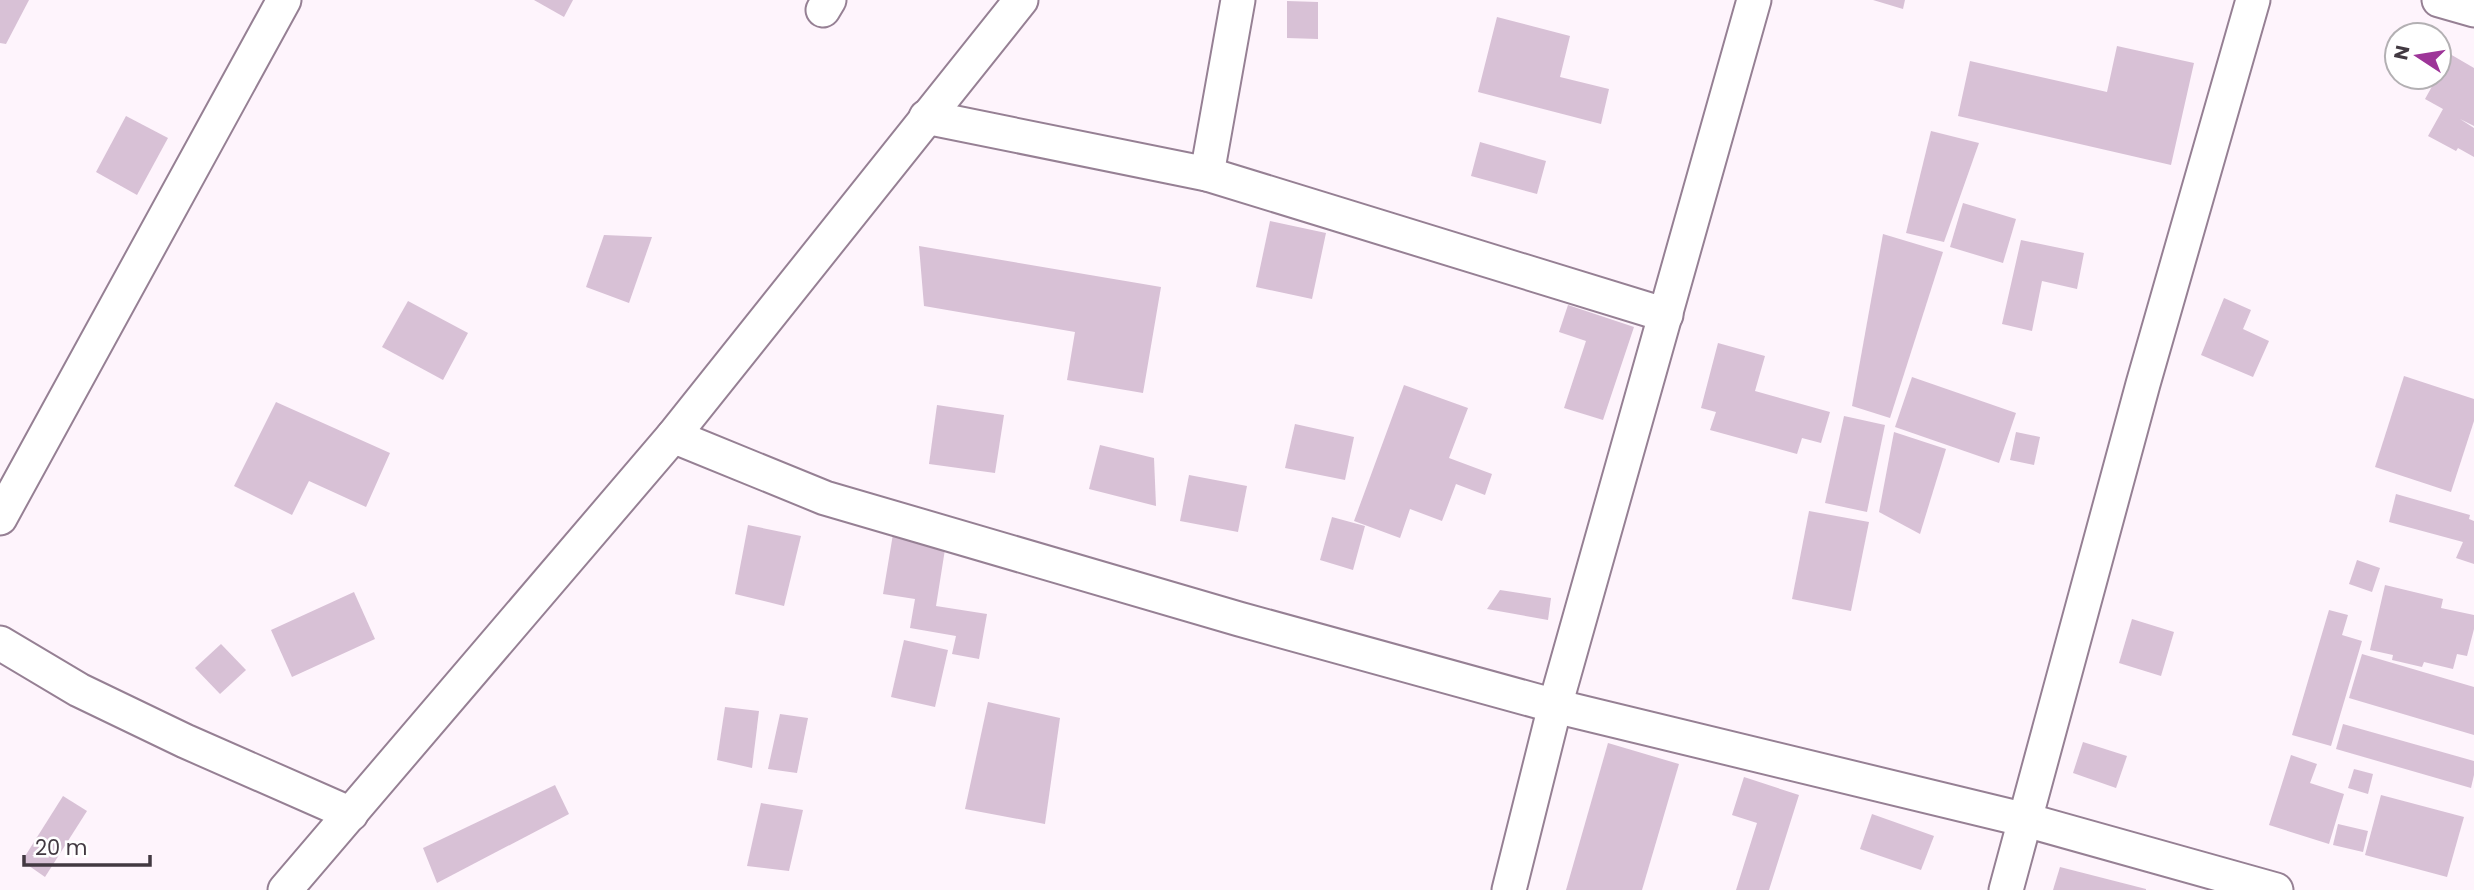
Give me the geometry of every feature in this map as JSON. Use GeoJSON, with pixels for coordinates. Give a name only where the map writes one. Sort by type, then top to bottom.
{"type":"FeatureCollection","features":[{"type":"Feature","properties":{"kind":"street"},"geometry":{"type":"LineString","coordinates":[[0,518],[284,0]]}},
{"type":"Feature","properties":{"kind":"street"},"geometry":{"type":"LineString","coordinates":[[292,889],[351,814],[673,436],[1021,0]]}},
{"type":"Feature","properties":{"kind":"street"},"geometry":{"type":"LineString","coordinates":[[1207,174],[1238,0]]}},
{"type":"Feature","properties":{"kind":"street"},"geometry":{"type":"LineString","coordinates":[[1509,890],[1555,706],[1754,0]]}},
{"type":"Feature","properties":{"kind":"street"},"geometry":{"type":"LineString","coordinates":[[2006,890],[2143,384],[2252,0]]}},
{"type":"Feature","properties":{"kind":"street"},"geometry":{"type":"LineString","coordinates":[[2440,0],[2474,10]]}},
{"type":"Feature","properties":{"kind":"street"},"geometry":{"type":"LineString","coordinates":[[926,117],[1207,174],[1666,315]]}},
{"type":"Feature","properties":{"kind":"street"},"geometry":{"type":"LineString","coordinates":[[673,436],[825,498],[1239,619],[1555,706],[2026,820],[2276,890]]}},
{"type":"Feature","properties":{"kind":"street"},"geometry":{"type":"LineString","coordinates":[[0,643],[79,690],[185,741],[351,814]]}},
{"type":"Feature","properties":{"kind":"building"},"geometry":{"type":"Polygon","coordinates":[[[0,0],[29,0],[6,44],[0,43],[0,0]]]}},
{"type":"Feature","properties":{"kind":"building"},"geometry":{"type":"Polygon","coordinates":[[[534,0],[573,0],[564,17],[534,0]]]}},
{"type":"Feature","properties":{"kind":"building"},"geometry":{"type":"Polygon","coordinates":[[[1873,0],[1905,0],[1903,9],[1873,0]]]}},
{"type":"Feature","properties":{"kind":"building"},"geometry":{"type":"Polygon","coordinates":[[[1287,1],[1318,2],[1318,39],[1287,38],[1287,1]]]}},
{"type":"Feature","properties":{"kind":"building"},"geometry":{"type":"Polygon","coordinates":[[[1497,17],[1570,36],[1560,77],[1609,89],[1601,124],[1478,92],[1497,17]]]}},
{"type":"Feature","properties":{"kind":"building"},"geometry":{"type":"Polygon","coordinates":[[[2117,46],[2194,63],[2171,165],[1958,116],[1970,61],[2107,92],[2117,46]]]}},
{"type":"Feature","properties":{"kind":"building"},"geometry":{"type":"Polygon","coordinates":[[[2453,56],[2474,68],[2474,126],[2460,119],[2474,128],[2474,157],[2428,136],[2443,109],[2425,99],[2429,91],[2453,91],[2453,56]]]}},
{"type":"Feature","properties":{"kind":"building"},"geometry":{"type":"Polygon","coordinates":[[[126,116],[168,138],[137,195],[96,172],[126,116]]]}},
{"type":"Feature","properties":{"kind":"building"},"geometry":{"type":"Polygon","coordinates":[[[1931,131],[1979,143],[1944,242],[1906,233],[1931,131]]]}},
{"type":"Feature","properties":{"kind":"building"},"geometry":{"type":"Polygon","coordinates":[[[1480,142],[1546,161],[1537,194],[1471,176],[1480,142]]]}},
{"type":"Feature","properties":{"kind":"building"},"geometry":{"type":"Polygon","coordinates":[[[1963,203],[2016,219],[2003,263],[1950,247],[1963,203]]]}},
{"type":"Feature","properties":{"kind":"building"},"geometry":{"type":"Polygon","coordinates":[[[1270,221],[1326,233],[1312,299],[1256,287],[1270,221]]]}},
{"type":"Feature","properties":{"kind":"building"},"geometry":{"type":"Polygon","coordinates":[[[1883,234],[1943,252],[1890,418],[1852,406],[1883,234]]]}},
{"type":"Feature","properties":{"kind":"building"},"geometry":{"type":"Polygon","coordinates":[[[604,235],[652,237],[629,303],[586,287],[604,235]]]}},
{"type":"Feature","properties":{"kind":"building"},"geometry":{"type":"Polygon","coordinates":[[[2021,240],[2084,253],[2077,289],[2042,281],[2032,331],[2002,324],[2021,240]]]}},
{"type":"Feature","properties":{"kind":"building"},"geometry":{"type":"Polygon","coordinates":[[[919,246],[1161,287],[1143,393],[1067,380],[1075,332],[924,306],[919,246]]]}},
{"type":"Feature","properties":{"kind":"building"},"geometry":{"type":"Polygon","coordinates":[[[2224,298],[2251,310],[2243,329],[2269,341],[2253,377],[2201,355],[2224,298]]]}},
{"type":"Feature","properties":{"kind":"building"},"geometry":{"type":"Polygon","coordinates":[[[408,301],[468,333],[443,380],[382,347],[408,301]]]}},
{"type":"Feature","properties":{"kind":"building"},"geometry":{"type":"Polygon","coordinates":[[[1568,305],[1634,327],[1603,420],[1564,408],[1586,341],[1559,332],[1568,305]]]}},
{"type":"Feature","properties":{"kind":"building"},"geometry":{"type":"Polygon","coordinates":[[[1718,343],[1765,356],[1755,391],[1830,412],[1821,443],[1802,438],[1797,454],[1710,430],[1716,412],[1701,408],[1718,343]]]}},
{"type":"Feature","properties":{"kind":"building"},"geometry":{"type":"Polygon","coordinates":[[[2404,376],[2474,399],[2474,421],[2451,492],[2375,467],[2404,376]]]}},
{"type":"Feature","properties":{"kind":"building"},"geometry":{"type":"Polygon","coordinates":[[[1912,377],[2016,413],[1999,463],[1895,427],[1912,377]]]}},
{"type":"Feature","properties":{"kind":"building"},"geometry":{"type":"Polygon","coordinates":[[[1404,385],[1468,408],[1449,458],[1492,474],[1485,495],[1456,484],[1442,521],[1410,509],[1400,538],[1354,521],[1404,385]]]}},
{"type":"Feature","properties":{"kind":"building"},"geometry":{"type":"Polygon","coordinates":[[[276,402],[390,453],[366,507],[309,481],[292,515],[234,486],[276,402]]]}},
{"type":"Feature","properties":{"kind":"building"},"geometry":{"type":"Polygon","coordinates":[[[937,405],[1004,415],[995,473],[929,464],[937,405]]]}},
{"type":"Feature","properties":{"kind":"building"},"geometry":{"type":"Polygon","coordinates":[[[1844,416],[1885,425],[1867,512],[1825,503],[1844,416]]]}},
{"type":"Feature","properties":{"kind":"building"},"geometry":{"type":"Polygon","coordinates":[[[1295,424],[1354,437],[1345,480],[1285,468],[1295,424]]]}},
{"type":"Feature","properties":{"kind":"building"},"geometry":{"type":"Polygon","coordinates":[[[1894,432],[1946,449],[1920,534],[1879,512],[1894,432]]]}},
{"type":"Feature","properties":{"kind":"building"},"geometry":{"type":"Polygon","coordinates":[[[2016,432],[2040,437],[2034,465],[2010,460],[2016,432]]]}},
{"type":"Feature","properties":{"kind":"building"},"geometry":{"type":"Polygon","coordinates":[[[1100,445],[1154,458],[1156,506],[1089,489],[1100,445]]]}},
{"type":"Feature","properties":{"kind":"building"},"geometry":{"type":"Polygon","coordinates":[[[1189,475],[1247,486],[1238,532],[1180,521],[1189,475]]]}},
{"type":"Feature","properties":{"kind":"building"},"geometry":{"type":"Polygon","coordinates":[[[2396,494],[2470,515],[2469,519],[2474,521],[2474,564],[2456,558],[2463,542],[2389,522],[2396,494]]]}},
{"type":"Feature","properties":{"kind":"building"},"geometry":{"type":"Polygon","coordinates":[[[1809,511],[1869,522],[1851,611],[1792,599],[1809,511]]]}},
{"type":"Feature","properties":{"kind":"building"},"geometry":{"type":"Polygon","coordinates":[[[1332,517],[1365,526],[1353,570],[1320,560],[1332,517]]]}},
{"type":"Feature","properties":{"kind":"building"},"geometry":{"type":"Polygon","coordinates":[[[748,525],[801,536],[784,606],[735,594],[748,525]]]}},
{"type":"Feature","properties":{"kind":"building"},"geometry":{"type":"Polygon","coordinates":[[[893,534],[946,543],[936,606],[987,614],[979,659],[952,654],[956,636],[910,628],[915,599],[883,594],[893,534]]]}},
{"type":"Feature","properties":{"kind":"building"},"geometry":{"type":"Polygon","coordinates":[[[2357,560],[2380,568],[2372,592],[2349,584],[2357,560]]]}},
{"type":"Feature","properties":{"kind":"building"},"geometry":{"type":"Polygon","coordinates":[[[2385,585],[2443,599],[2441,608],[2474,615],[2474,629],[2467,656],[2457,654],[2453,669],[2424,662],[2422,667],[2392,660],[2393,655],[2370,650],[2385,585]]]}},
{"type":"Feature","properties":{"kind":"building"},"geometry":{"type":"Polygon","coordinates":[[[1500,590],[1551,598],[1548,620],[1487,609],[1500,590]]]}},
{"type":"Feature","properties":{"kind":"building"},"geometry":{"type":"Polygon","coordinates":[[[354,592],[375,639],[292,677],[271,630],[354,592]]]}},
{"type":"Feature","properties":{"kind":"building"},"geometry":{"type":"Polygon","coordinates":[[[2329,610],[2348,615],[2342,635],[2362,641],[2331,746],[2292,735],[2329,610]]]}},
{"type":"Feature","properties":{"kind":"building"},"geometry":{"type":"Polygon","coordinates":[[[2132,619],[2174,632],[2161,676],[2119,663],[2132,619]]]}},
{"type":"Feature","properties":{"kind":"building"},"geometry":{"type":"Polygon","coordinates":[[[904,640],[948,650],[935,707],[891,697],[904,640]]]}},
{"type":"Feature","properties":{"kind":"building"},"geometry":{"type":"Polygon","coordinates":[[[221,644],[246,670],[220,694],[195,668],[221,644]]]}},
{"type":"Feature","properties":{"kind":"building"},"geometry":{"type":"Polygon","coordinates":[[[2362,654],[2474,687],[2474,735],[2349,698],[2362,654]]]}},
{"type":"Feature","properties":{"kind":"building"},"geometry":{"type":"Polygon","coordinates":[[[988,702],[1060,718],[1045,824],[965,809],[988,702]]]}},
{"type":"Feature","properties":{"kind":"building"},"geometry":{"type":"Polygon","coordinates":[[[725,707],[759,711],[752,768],[717,760],[725,707]]]}},
{"type":"Feature","properties":{"kind":"building"},"geometry":{"type":"Polygon","coordinates":[[[780,714],[808,718],[797,773],[768,769],[780,714]]]}},
{"type":"Feature","properties":{"kind":"building"},"geometry":{"type":"Polygon","coordinates":[[[2343,724],[2474,761],[2471,788],[2336,749],[2343,724]]]}},
{"type":"Feature","properties":{"kind":"building"},"geometry":{"type":"Polygon","coordinates":[[[2083,742],[2127,756],[2116,788],[2073,773],[2083,742]]]}},
{"type":"Feature","properties":{"kind":"building"},"geometry":{"type":"Polygon","coordinates":[[[1608,743],[1679,764],[1642,890],[1566,890],[1608,743]]]}},
{"type":"Feature","properties":{"kind":"building"},"geometry":{"type":"Polygon","coordinates":[[[2291,755],[2317,764],[2310,783],[2344,794],[2329,844],[2269,825],[2291,755]]]}},
{"type":"Feature","properties":{"kind":"building"},"geometry":{"type":"Polygon","coordinates":[[[2354,769],[2373,774],[2368,794],[2348,788],[2354,769]]]}},
{"type":"Feature","properties":{"kind":"building"},"geometry":{"type":"Polygon","coordinates":[[[1744,777],[1799,795],[1769,890],[1736,890],[1757,823],[1732,815],[1744,777]]]}},
{"type":"Feature","properties":{"kind":"building"},"geometry":{"type":"Polygon","coordinates":[[[555,785],[569,814],[437,883],[423,848],[555,785]]]}},
{"type":"Feature","properties":{"kind":"building"},"geometry":{"type":"Polygon","coordinates":[[[2381,795],[2464,817],[2447,877],[2365,855],[2381,795]]]}},
{"type":"Feature","properties":{"kind":"building"},"geometry":{"type":"Polygon","coordinates":[[[63,796],[87,811],[45,877],[22,861],[63,796]]]}},
{"type":"Feature","properties":{"kind":"building"},"geometry":{"type":"Polygon","coordinates":[[[761,803],[803,810],[789,871],[747,866],[761,803]]]}},
{"type":"Feature","properties":{"kind":"building"},"geometry":{"type":"Polygon","coordinates":[[[1872,814],[1934,836],[1921,870],[1860,849],[1872,814]]]}},
{"type":"Feature","properties":{"kind":"building"},"geometry":{"type":"Polygon","coordinates":[[[2338,824],[2368,831],[2363,852],[2333,845],[2338,824]]]}},
{"type":"Feature","properties":{"kind":"building"},"geometry":{"type":"Polygon","coordinates":[[[2060,867],[2146,889],[2146,890],[2053,890],[2060,867]]]}}]}
